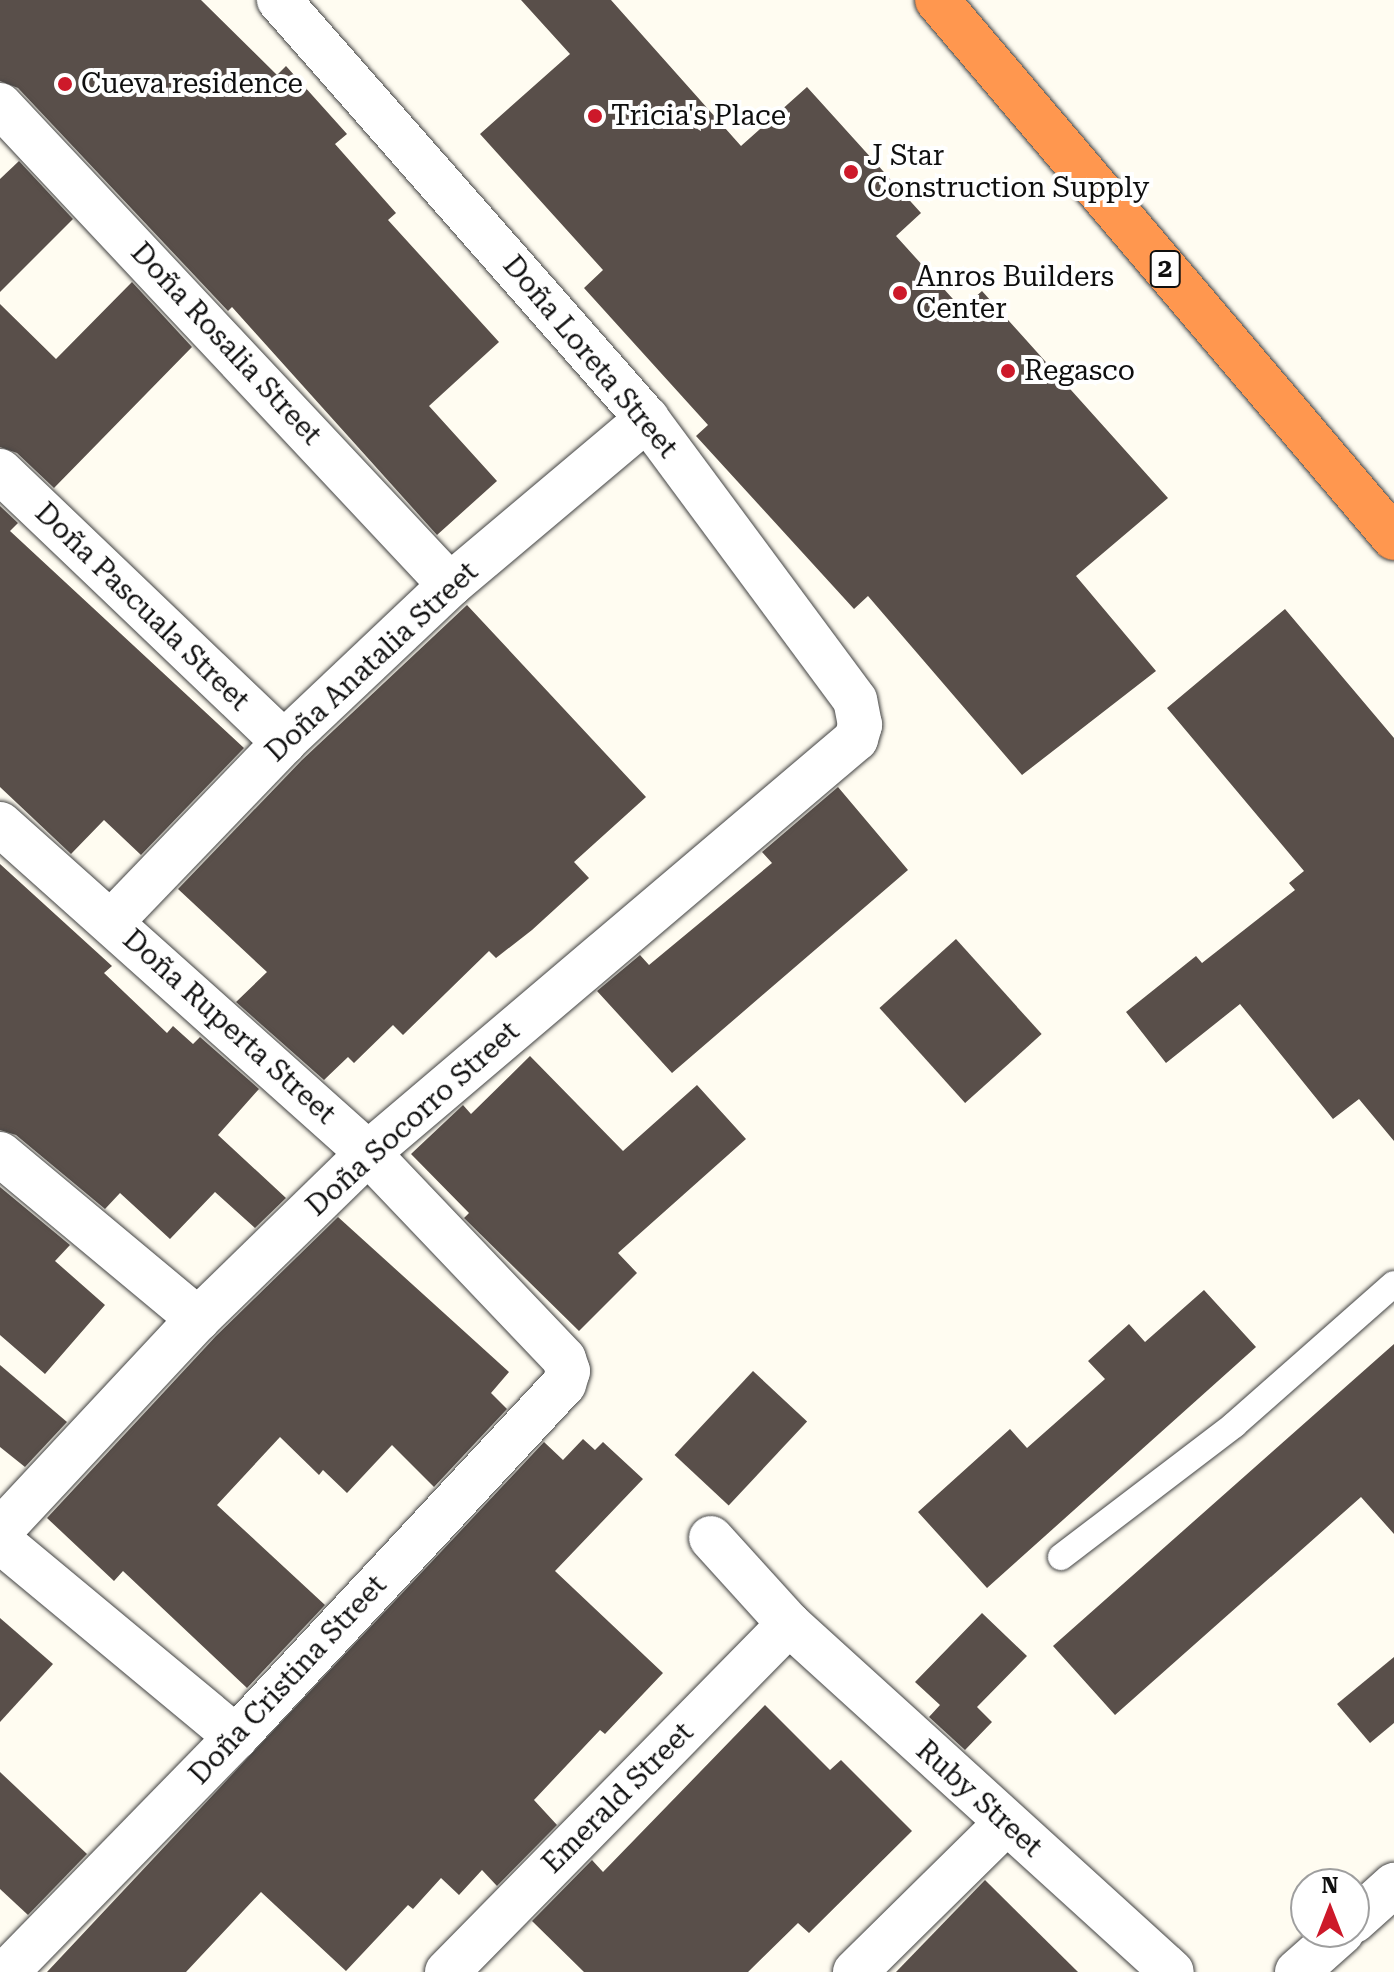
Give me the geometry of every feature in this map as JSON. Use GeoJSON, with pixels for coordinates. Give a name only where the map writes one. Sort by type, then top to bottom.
{"type":"FeatureCollection","features":[{"type":"Feature","properties":{"kind":"highway","name":"2"},"geometry":{"type":"LineString","coordinates":[[937,0],[1394,538]]}},
{"type":"Feature","properties":{"kind":"street","name":"Doña Loreta Street"},"geometry":{"type":"LineString","coordinates":[[279,0],[647,419],[855,700],[860,725],[856,739]]}},
{"type":"Feature","properties":{"kind":"street","name":"Doña Rosalia Street"},"geometry":{"type":"LineString","coordinates":[[0,105],[450,585]]}},
{"type":"Feature","properties":{"kind":"street","name":"Doña Anatalia Street"},"geometry":{"type":"LineString","coordinates":[[113,920],[284,742],[450,585],[647,419]]}},
{"type":"Feature","properties":{"kind":"street","name":"Doña Pascuala Street"},"geometry":{"type":"LineString","coordinates":[[0,471],[284,742]]}},
{"type":"Feature","properties":{"kind":"street","name":"Doña Socorro Street"},"geometry":{"type":"LineString","coordinates":[[0,1531],[198,1319],[368,1153],[856,739]]}},
{"type":"Feature","properties":{"kind":"street","name":"Doña Ruperta Street"},"geometry":{"type":"LineString","coordinates":[[0,824],[113,920],[368,1153],[564,1359],[568,1371],[564,1384]]}},
{"type":"Feature","properties":{"kind":"street"},"geometry":{"type":"LineString","coordinates":[[0,1154],[198,1319]]}},
{"type":"Feature","properties":{"kind":"street","name":"Doña Cristina Street"},"geometry":{"type":"LineString","coordinates":[[7,1972],[236,1737],[564,1384]]}},
{"type":"Feature","properties":{"kind":"street","name":"Ruby Street"},"geometry":{"type":"LineString","coordinates":[[711,1538],[789,1624],[1005,1824],[1172,1972]]}},
{"type":"Feature","properties":{"kind":"street"},"geometry":{"type":"LineString","coordinates":[[0,1541],[236,1737]]}},
{"type":"Feature","properties":{"kind":"street","name":"Emerald Street"},"geometry":{"type":"LineString","coordinates":[[447,1972],[789,1624]]}},
{"type":"Feature","properties":{"kind":"street"},"geometry":{"type":"LineString","coordinates":[[855,1972],[1005,1824]]}},
{"type":"Feature","properties":{"kind":"street"},"geometry":{"type":"LineString","coordinates":[[1370,1907],[1394,1885]]}},
{"type":"Feature","properties":{"kind":"street"},"geometry":{"type":"LineString","coordinates":[[1297,1972],[1324,1948]]}},
{"type":"Feature","properties":{"kind":"lane"},"geometry":{"type":"LineString","coordinates":[[1061,1557],[1234,1425],[1394,1284]]}},
{"type":"Feature","properties":{"kind":"building"},"geometry":{"type":"Polygon","coordinates":[[[0,0],[201,0],[277,75],[286,66],[347,134],[335,144],[396,213],[388,220],[499,342],[429,406],[497,481],[437,535],[232,307],[228,311],[18,88],[0,81],[0,0]]]}},
{"type":"Feature","properties":{"kind":"building"},"geometry":{"type":"Polygon","coordinates":[[[521,0],[611,0],[741,146],[807,87],[921,213],[896,236],[962,309],[982,291],[1168,498],[1076,576],[1156,671],[1022,775],[868,596],[854,609],[696,436],[708,425],[584,288],[603,270],[480,134],[570,54],[521,0]]]}},
{"type":"Feature","properties":{"kind":"building"},"geometry":{"type":"Polygon","coordinates":[[[19,161],[73,219],[0,292],[0,179],[19,161]]]}},
{"type":"Feature","properties":{"kind":"building"},"geometry":{"type":"Polygon","coordinates":[[[132,282],[192,347],[54,488],[17,453],[0,447],[0,304],[56,359],[132,282]]]}},
{"type":"Feature","properties":{"kind":"building"},"geometry":{"type":"Polygon","coordinates":[[[0,506],[18,523],[10,531],[244,748],[141,855],[104,820],[71,854],[0,787],[0,506]]]}},
{"type":"Feature","properties":{"kind":"building"},"geometry":{"type":"Polygon","coordinates":[[[467,605],[646,797],[574,862],[589,878],[532,930],[496,958],[489,951],[403,1035],[393,1025],[354,1063],[348,1057],[324,1080],[236,1002],[267,972],[178,889],[302,760],[467,605]]]}},
{"type":"Feature","properties":{"kind":"building"},"geometry":{"type":"Polygon","coordinates":[[[1285,609],[1394,738],[1394,1141],[1359,1099],[1333,1119],[1240,1004],[1166,1063],[1126,1012],[1196,956],[1202,963],[1295,890],[1289,883],[1304,871],[1167,708],[1285,609]]]}},
{"type":"Feature","properties":{"kind":"building"},"geometry":{"type":"Polygon","coordinates":[[[838,787],[908,870],[672,1073],[597,991],[640,955],[649,965],[772,863],[762,852],[838,787]]]}},
{"type":"Feature","properties":{"kind":"building"},"geometry":{"type":"Polygon","coordinates":[[[0,864],[112,966],[104,973],[167,1033],[173,1026],[193,1044],[200,1037],[259,1089],[218,1135],[286,1198],[255,1228],[215,1192],[170,1239],[120,1193],[105,1209],[16,1135],[0,1130],[0,864]]]}},
{"type":"Feature","properties":{"kind":"building"},"geometry":{"type":"Polygon","coordinates":[[[956,939],[1042,1034],[965,1103],[879,1008],[956,939]]]}},
{"type":"Feature","properties":{"kind":"building"},"geometry":{"type":"Polygon","coordinates":[[[530,1056],[623,1151],[697,1085],[746,1139],[618,1253],[637,1273],[579,1331],[464,1218],[469,1213],[411,1154],[463,1105],[471,1114],[530,1056]]]}},
{"type":"Feature","properties":{"kind":"building"},"geometry":{"type":"Polygon","coordinates":[[[0,1187],[70,1245],[55,1261],[105,1305],[45,1374],[0,1335],[0,1187]]]}},
{"type":"Feature","properties":{"kind":"building"},"geometry":{"type":"Polygon","coordinates":[[[338,1217],[509,1372],[491,1393],[507,1409],[434,1487],[392,1445],[347,1493],[323,1470],[319,1475],[280,1437],[217,1505],[325,1605],[247,1688],[123,1571],[114,1581],[47,1518],[216,1336],[338,1217]]]}},
{"type":"Feature","properties":{"kind":"building"},"geometry":{"type":"Polygon","coordinates":[[[1204,1290],[1256,1347],[987,1588],[918,1512],[1010,1429],[1027,1448],[1105,1379],[1088,1361],[1129,1324],[1145,1342],[1204,1290]]]}},
{"type":"Feature","properties":{"kind":"building"},"geometry":{"type":"Polygon","coordinates":[[[1394,1344],[1394,1534],[1361,1497],[1115,1715],[1053,1646],[1394,1344]]]}},
{"type":"Feature","properties":{"kind":"building"},"geometry":{"type":"Polygon","coordinates":[[[0,1365],[67,1422],[25,1467],[0,1447],[0,1365]]]}},
{"type":"Feature","properties":{"kind":"building"},"geometry":{"type":"Polygon","coordinates":[[[753,1371],[807,1421],[729,1506],[675,1455],[753,1371]]]}},
{"type":"Feature","properties":{"kind":"building"},"geometry":{"type":"Polygon","coordinates":[[[583,1439],[595,1450],[603,1442],[643,1479],[555,1571],[663,1673],[605,1734],[600,1730],[534,1800],[557,1825],[497,1886],[482,1870],[459,1895],[441,1878],[413,1909],[408,1905],[346,1971],[261,1892],[186,1972],[47,1972],[544,1442],[563,1460],[583,1439]]]}},
{"type":"Feature","properties":{"kind":"building"},"geometry":{"type":"Polygon","coordinates":[[[982,1613],[1027,1656],[977,1707],[992,1722],[965,1750],[929,1717],[940,1705],[915,1682],[982,1613]]]}},
{"type":"Feature","properties":{"kind":"building"},"geometry":{"type":"Polygon","coordinates":[[[0,1618],[53,1664],[0,1722],[0,1618]]]}},
{"type":"Feature","properties":{"kind":"building"},"geometry":{"type":"Polygon","coordinates":[[[1394,1657],[1394,1723],[1370,1743],[1337,1704],[1394,1657]]]}},
{"type":"Feature","properties":{"kind":"building"},"geometry":{"type":"Polygon","coordinates":[[[765,1705],[830,1770],[841,1760],[912,1831],[809,1933],[798,1923],[748,1972],[584,1972],[532,1921],[592,1860],[603,1872],[765,1705]]]}},
{"type":"Feature","properties":{"kind":"building"},"geometry":{"type":"Polygon","coordinates":[[[0,1772],[87,1854],[28,1915],[0,1889],[0,1772]]]}},
{"type":"Feature","properties":{"kind":"building"},"geometry":{"type":"Polygon","coordinates":[[[985,1880],[1078,1972],[896,1972],[985,1880]]]}},
{"type":"Feature","properties":{"kind":"place","name":"Cueva residence"},"geometry":{"type":"Point","coordinates":[65,84]}},
{"type":"Feature","properties":{"kind":"place","name":"Tricia's Place"},"geometry":{"type":"Point","coordinates":[595,116]}},
{"type":"Feature","properties":{"kind":"place","name":"J Star Construction Supply"},"geometry":{"type":"Point","coordinates":[851,172]}},
{"type":"Feature","properties":{"kind":"place","name":"Anros Builders Center"},"geometry":{"type":"Point","coordinates":[900,293]}},
{"type":"Feature","properties":{"kind":"place","name":"Regasco"},"geometry":{"type":"Point","coordinates":[1008,371]}}]}
